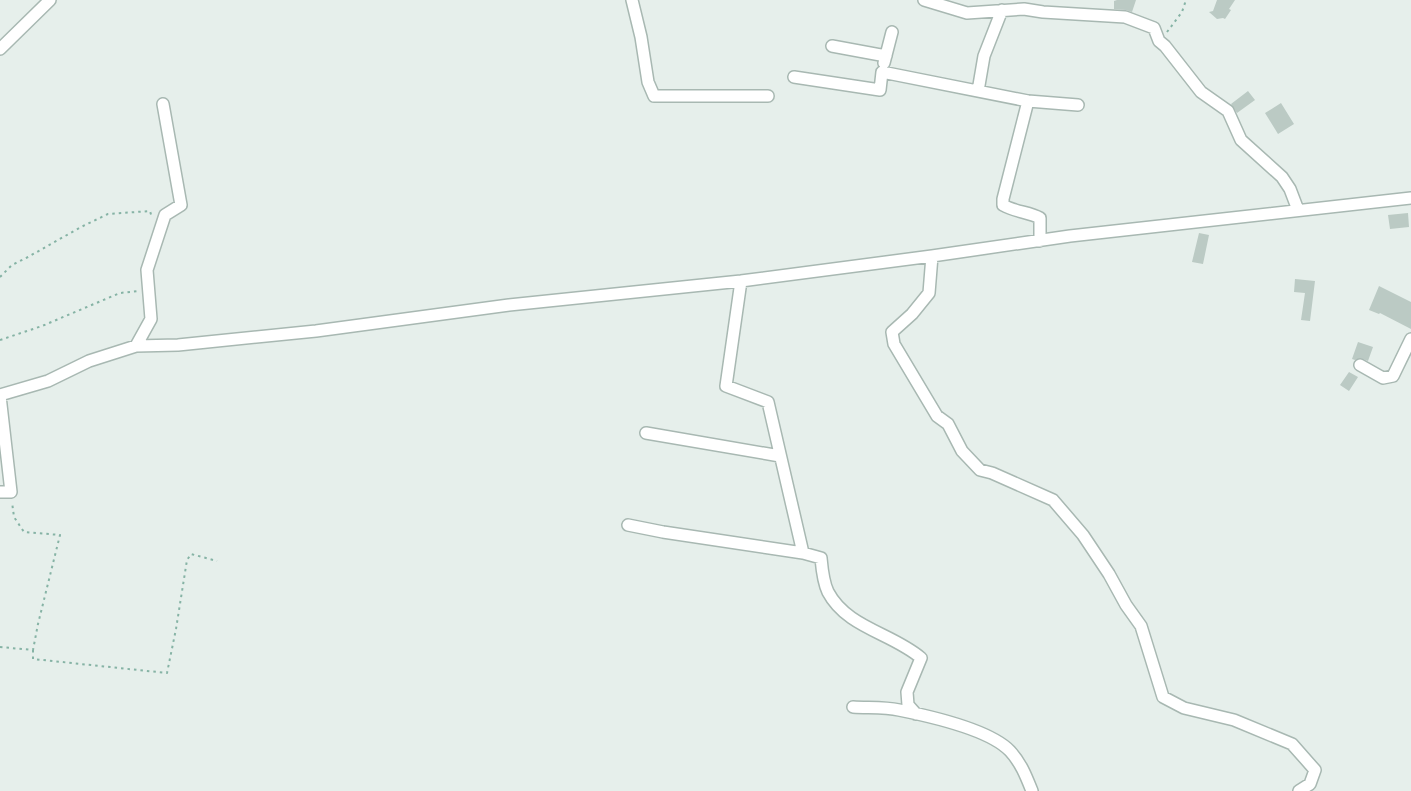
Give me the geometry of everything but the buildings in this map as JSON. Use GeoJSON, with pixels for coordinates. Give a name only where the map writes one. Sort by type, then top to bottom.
{"type":"FeatureCollection","features":[{"type":"Feature","properties":{"kind":"street"},"geometry":{"type":"LineString","coordinates":[[0,49],[50,0]]}},
{"type":"Feature","properties":{"kind":"street"},"geometry":{"type":"LineString","coordinates":[[632,0],[648,82],[654,96],[768,96]]}},
{"type":"Feature","properties":{"kind":"street"},"geometry":{"type":"LineString","coordinates":[[924,0],[967,13],[1024,9],[1125,17],[1154,28],[1160,41],[1201,92],[1228,111],[1241,140],[1282,177],[1290,189],[1298,210]]}},
{"type":"Feature","properties":{"kind":"street"},"geometry":{"type":"LineString","coordinates":[[978,91],[984,56],[1002,10]]}},
{"type":"Feature","properties":{"kind":"street"},"geometry":{"type":"LineString","coordinates":[[794,77],[880,90],[882,72],[892,32]]}},
{"type":"Feature","properties":{"kind":"street"},"geometry":{"type":"LineString","coordinates":[[832,46],[886,56]]}},
{"type":"Feature","properties":{"kind":"street"},"geometry":{"type":"LineString","coordinates":[[882,72],[1028,101],[1078,105]]}},
{"type":"Feature","properties":{"kind":"street"},"geometry":{"type":"LineString","coordinates":[[1028,101],[1002,199],[1003,204],[1009,208],[1033,214],[1040,218],[1040,241]]}},
{"type":"Feature","properties":{"kind":"street"},"geometry":{"type":"LineString","coordinates":[[136,346],[151,319],[147,270],[165,215],[181,205],[163,104]]}},
{"type":"Feature","properties":{"kind":"street"},"geometry":{"type":"LineString","coordinates":[[6,492],[0,395],[48,381],[89,361],[136,346],[178,345],[316,331],[509,305],[741,281],[1040,241],[1411,198]]}},
{"type":"Feature","properties":{"kind":"street"},"geometry":{"type":"LineString","coordinates":[[932,256],[929,294],[912,314],[892,332],[894,344],[937,416],[948,424],[962,451],[980,470],[992,473],[1053,500],[1082,535],[1141,626],[1163,697],[1184,708],[1234,720],[1292,744],[1315,770],[1310,784],[1300,791]]}},
{"type":"Feature","properties":{"kind":"street"},"geometry":{"type":"LineString","coordinates":[[741,281],[726,386],[768,402],[803,553]]}},
{"type":"Feature","properties":{"kind":"street"},"geometry":{"type":"LineString","coordinates":[[1360,365],[1383,378],[1393,376],[1411,339]]}},
{"type":"Feature","properties":{"kind":"street"},"geometry":{"type":"LineString","coordinates":[[646,433],[780,456]]}},
{"type":"Feature","properties":{"kind":"street"},"geometry":{"type":"LineString","coordinates":[[628,525],[803,553],[821,558],[827,591],[836,605],[865,627],[911,649],[921,658],[907,692],[908,705],[916,714]]}},
{"type":"Feature","properties":{"kind":"street"},"geometry":{"type":"LineString","coordinates":[[853,707],[898,710],[953,723],[986,735],[1009,750],[1023,768],[1032,791]]}},
{"type":"Feature","properties":{"kind":"path"},"geometry":{"type":"LineString","coordinates":[[1160,41],[1182,12],[1186,0]]}},
{"type":"Feature","properties":{"kind":"path"},"geometry":{"type":"LineString","coordinates":[[0,277],[12,265],[28,258],[80,227],[108,214],[150,211],[152,219]]}},
{"type":"Feature","properties":{"kind":"path"},"geometry":{"type":"LineString","coordinates":[[0,340],[42,326],[120,293],[139,291]]}},
{"type":"Feature","properties":{"kind":"path"},"geometry":{"type":"LineString","coordinates":[[6,492],[14,517],[24,532],[60,535],[38,624],[33,659],[167,673],[187,560],[191,554],[217,561]]}},
{"type":"Feature","properties":{"kind":"path"},"geometry":{"type":"LineString","coordinates":[[0,647],[33,650]]}}]}
